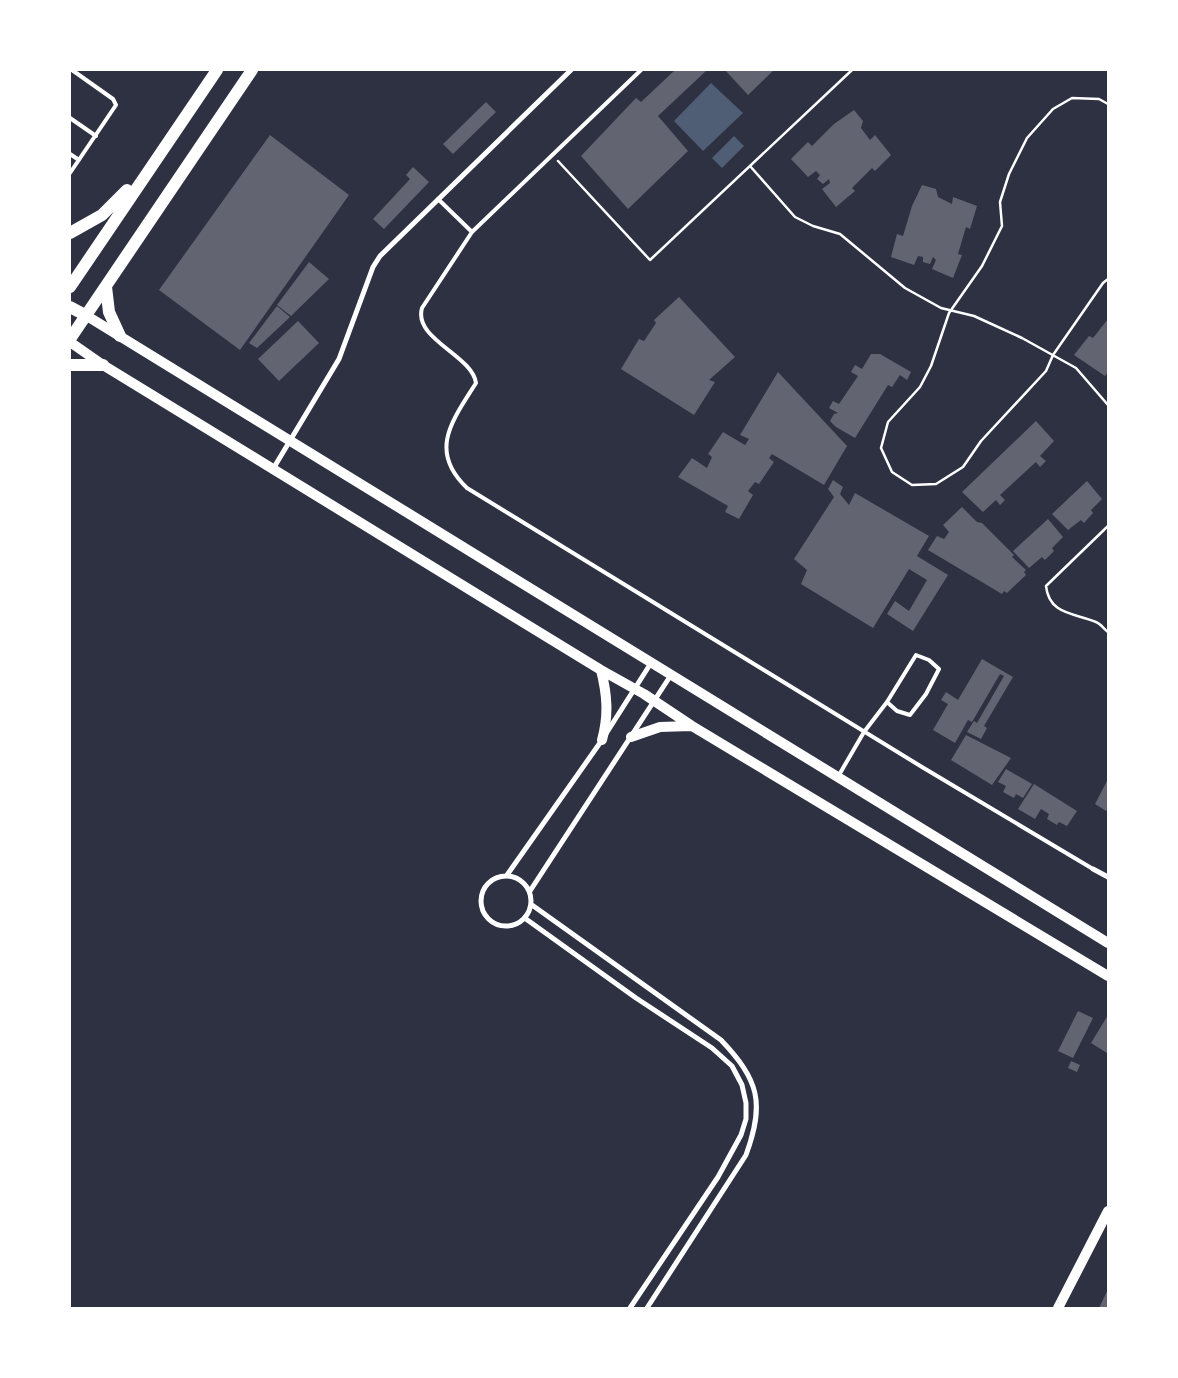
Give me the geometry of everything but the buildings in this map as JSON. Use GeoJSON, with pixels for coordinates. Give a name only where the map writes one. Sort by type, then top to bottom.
{"type":"FeatureCollection","features":[{"type":"Feature","properties":{"kind":"main road"},"geometry":{"type":"LineString","coordinates":[[70,287],[217,70]]}},
{"type":"Feature","properties":{"kind":"main road"},"geometry":{"type":"LineString","coordinates":[[252,70],[70,341],[103,365],[601,670],[634,688],[692,726],[1108,976]]}},
{"type":"Feature","properties":{"kind":"main road"},"geometry":{"type":"LineString","coordinates":[[70,233],[87,225],[116,203],[171,138]]}},
{"type":"Feature","properties":{"kind":"main road"},"geometry":{"type":"LineString","coordinates":[[106,287],[109,312],[120,336]]}},
{"type":"Feature","properties":{"kind":"main road"},"geometry":{"type":"LineString","coordinates":[[70,307],[290,440],[1108,943]]}},
{"type":"Feature","properties":{"kind":"main road"},"geometry":{"type":"LineString","coordinates":[[70,365],[103,365]]}},
{"type":"Feature","properties":{"kind":"main road"},"geometry":{"type":"LineString","coordinates":[[601,670],[607,707],[607,721],[602,740]]}},
{"type":"Feature","properties":{"kind":"main road"},"geometry":{"type":"LineString","coordinates":[[631,737],[660,727],[692,726]]}},
{"type":"Feature","properties":{"kind":"main road"},"geometry":{"type":"LineString","coordinates":[[1058,1308],[1108,1211]]}},
{"type":"Feature","properties":{"kind":"street"},"geometry":{"type":"LineString","coordinates":[[274,469],[339,359],[373,267],[380,256],[571,70]]}},
{"type":"Feature","properties":{"kind":"street"},"geometry":{"type":"LineString","coordinates":[[507,875],[602,740],[651,663]]}},
{"type":"Feature","properties":{"kind":"street"},"geometry":{"type":"LineString","coordinates":[[530,891],[671,675]]}},
{"type":"Feature","properties":{"kind":"street"},"geometry":{"type":"LineString","coordinates":[[1093,868],[1108,877]]}},
{"type":"Feature","properties":{"kind":"street"},"geometry":{"type":"LineString","coordinates":[[507,875],[521,880],[530,891],[532,905],[526,918],[513,926],[498,926],[486,918],[483,911],[481,904],[483,890],[493,879],[507,875]]}},
{"type":"Feature","properties":{"kind":"street"},"geometry":{"type":"LineString","coordinates":[[532,905],[721,1040],[741,1061],[753,1085],[758,1106],[754,1131],[746,1155],[647,1308]]}},
{"type":"Feature","properties":{"kind":"street"},"geometry":{"type":"LineString","coordinates":[[526,918],[636,998],[712,1048],[732,1066],[742,1085],[746,1103],[746,1118],[741,1135],[718,1177],[630,1308]]}},
{"type":"Feature","properties":{"kind":"lane"},"geometry":{"type":"LineString","coordinates":[[70,173],[116,105],[113,99],[72,70]]}},
{"type":"Feature","properties":{"kind":"lane"},"geometry":{"type":"LineString","coordinates":[[641,70],[472,232],[432,290],[420,314],[425,329],[463,364],[476,380],[476,383],[458,411],[446,439],[445,456],[454,476],[467,488],[864,732],[1093,868]]}},
{"type":"Feature","properties":{"kind":"lane"},"geometry":{"type":"LineString","coordinates":[[70,118],[96,136]]}},
{"type":"Feature","properties":{"kind":"lane"},"geometry":{"type":"LineString","coordinates":[[70,154],[79,160]]}},
{"type":"Feature","properties":{"kind":"lane"},"geometry":{"type":"LineString","coordinates":[[437,199],[472,232]]}},
{"type":"Feature","properties":{"kind":"lane"},"geometry":{"type":"LineString","coordinates":[[837,777],[864,732],[887,702],[916,655],[929,660],[939,669],[926,694],[910,715],[896,711],[887,702]]}},
{"type":"Feature","properties":{"kind":"path"},"geometry":{"type":"LineString","coordinates":[[552,155],[650,260],[852,70]]}},
{"type":"Feature","properties":{"kind":"path"},"geometry":{"type":"LineString","coordinates":[[1108,104],[1099,99],[1072,98],[1054,108],[1027,138],[1009,174],[1000,202],[1002,226],[982,266],[951,311],[931,366],[920,387],[888,422],[881,448],[892,472],[912,485],[936,484],[963,467],[981,441],[1046,371],[1053,355],[1103,283],[1108,279]]}},
{"type":"Feature","properties":{"kind":"path"},"geometry":{"type":"LineString","coordinates":[[750,166],[794,217],[813,226],[840,234],[905,288],[941,308],[974,316],[1022,338],[1076,368],[1108,405]]}},
{"type":"Feature","properties":{"kind":"path"},"geometry":{"type":"LineString","coordinates":[[1108,526],[1046,586],[1047,597],[1056,606],[1067,613],[1098,622],[1108,632]]}},
{"type":"Feature","properties":{"kind":"water"},"geometry":{"type":"Polygon","coordinates":[[[711,83],[743,113],[703,151],[674,121],[711,83]]]}},
{"type":"Feature","properties":{"kind":"water"},"geometry":{"type":"Polygon","coordinates":[[[734,136],[744,146],[722,168],[712,158],[734,136]]]}}]}
